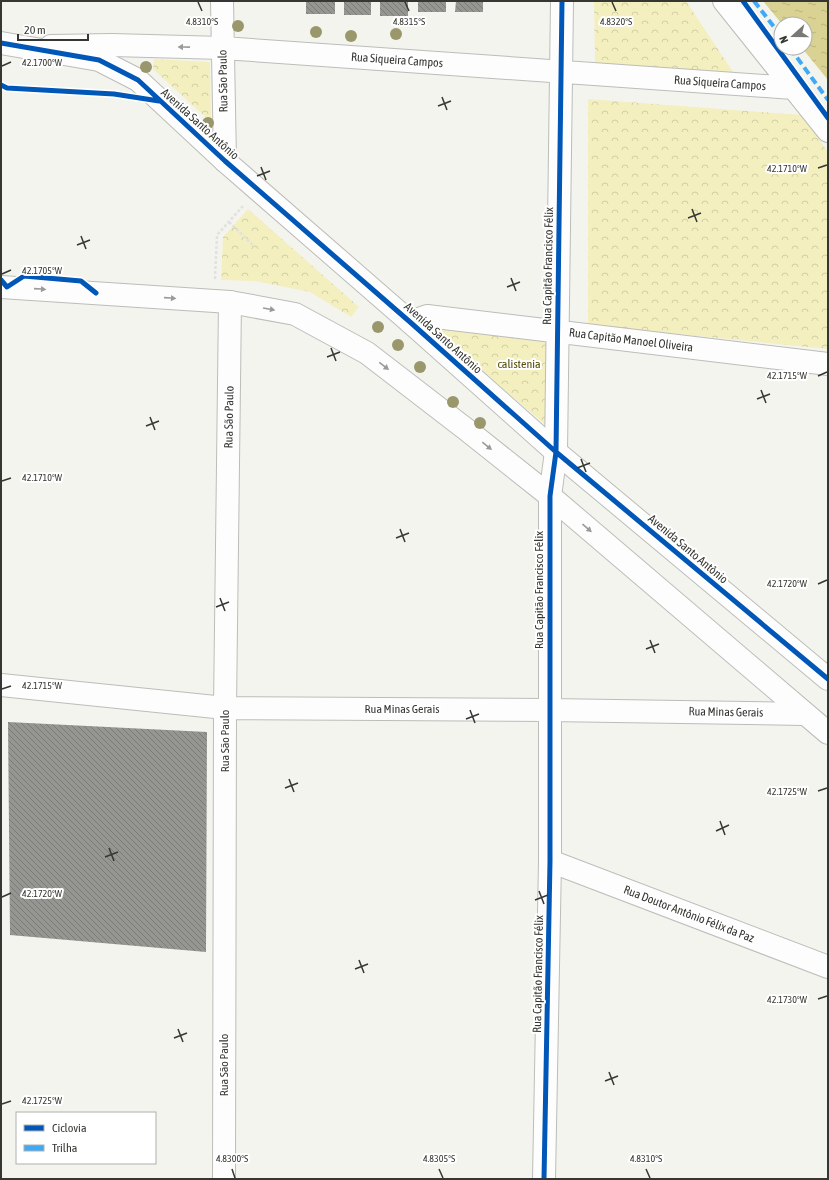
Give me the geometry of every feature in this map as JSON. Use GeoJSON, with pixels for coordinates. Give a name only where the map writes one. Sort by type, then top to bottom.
{"type":"FeatureCollection","features":[{"type":"Feature","properties":{"kind":"street","name":"Rua São Paulo"},"geometry":{"type":"LineString","coordinates":[[222,1],[225,161]]}},
{"type":"Feature","properties":{"kind":"street","name":"Rua Capitão Francisco Félix"},"geometry":{"type":"LineString","coordinates":[[544,1179],[550,861],[550,496],[556,452],[562,1]]}},
{"type":"Feature","properties":{"kind":"street"},"geometry":{"type":"LineString","coordinates":[[724,1],[828,131]]}},
{"type":"Feature","properties":{"kind":"street","name":"Rua Siqueira Campos"},"geometry":{"type":"LineString","coordinates":[[1,43],[28,47],[112,45],[223,48],[793,88]]}},
{"type":"Feature","properties":{"kind":"street","name":"Avenida Santo Antônio"},"geometry":{"type":"LineString","coordinates":[[28,47],[99,60],[138,80],[225,161],[410,322],[556,452],[828,679]]}},
{"type":"Feature","properties":{"kind":"street"},"geometry":{"type":"LineString","coordinates":[[1,287],[230,302],[295,314],[367,353],[550,496],[828,733]]}},
{"type":"Feature","properties":{"kind":"street","name":"Rua São Paulo"},"geometry":{"type":"LineString","coordinates":[[224,1179],[225,708],[230,302]]}},
{"type":"Feature","properties":{"kind":"street","name":"Rua Capitão Manoel Oliveira"},"geometry":{"type":"LineString","coordinates":[[410,322],[426,316],[828,364]]}},
{"type":"Feature","properties":{"kind":"street","name":"Rua Minas Gerais"},"geometry":{"type":"LineString","coordinates":[[1,685],[225,708],[549,710],[804,714]]}},
{"type":"Feature","properties":{"kind":"street","name":"Rua Doutor Antônio Félix da Paz"},"geometry":{"type":"LineString","coordinates":[[550,861],[828,967]]}},
{"type":"Feature","properties":{"kind":"path"},"geometry":{"type":"LineString","coordinates":[[214,286],[217,235],[246,203]]}},
{"type":"Feature","properties":{"kind":"path"},"geometry":{"type":"LineString","coordinates":[[229,222],[254,246]]}},
{"type":"Feature","properties":{"kind":"green space"},"geometry":{"type":"Polygon","coordinates":[[[594,1],[686,1],[735,75],[595,65],[594,1]]]}},
{"type":"Feature","properties":{"kind":"green space"},"geometry":{"type":"Polygon","coordinates":[[[154,59],[210,62],[211,122],[153,69],[154,59]]]}},
{"type":"Feature","properties":{"kind":"green space"},"geometry":{"type":"Polygon","coordinates":[[[588,99],[802,115],[828,152],[828,349],[588,325],[588,99]]]}},
{"type":"Feature","properties":{"kind":"green space"},"geometry":{"type":"Polygon","coordinates":[[[248,209],[359,307],[351,317],[310,292],[255,281],[221,280],[223,237],[248,209]]]}},
{"type":"Feature","properties":{"kind":"green space","name":"calistenia"},"geometry":{"type":"Polygon","coordinates":[[[425,322],[548,338],[549,428],[425,322]]]}},
{"type":"Feature","properties":{"kind":"water"},"geometry":{"type":"Polygon","coordinates":[[[763,1],[828,1],[828,80],[808,56],[813,56],[813,16],[775,16],[763,1]]]}},
{"type":"Feature","properties":{"kind":"building"},"geometry":{"type":"Polygon","coordinates":[[[306,1],[335,1],[335,14],[306,14],[306,1]]]}},
{"type":"Feature","properties":{"kind":"building"},"geometry":{"type":"Polygon","coordinates":[[[344,1],[371,1],[371,15],[344,15],[344,1]]]}},
{"type":"Feature","properties":{"kind":"building"},"geometry":{"type":"Polygon","coordinates":[[[380,1],[408,1],[408,16],[380,16],[380,1]]]}},
{"type":"Feature","properties":{"kind":"building"},"geometry":{"type":"Polygon","coordinates":[[[418,1],[446,1],[446,12],[418,12],[418,1]]]}},
{"type":"Feature","properties":{"kind":"building"},"geometry":{"type":"Polygon","coordinates":[[[456,1],[483,1],[483,12],[455,12],[456,1]]]}},
{"type":"Feature","properties":{"kind":"building"},"geometry":{"type":"Polygon","coordinates":[[[8,722],[207,732],[206,952],[10,935],[8,722]]]}},
{"type":"Feature","properties":{"kind":"marked path"},"geometry":{"type":"LineString","coordinates":[[754,1],[773,26]]}},
{"type":"Feature","properties":{"kind":"marked path"},"geometry":{"type":"LineString","coordinates":[[796,56],[828,100]]}},
{"type":"Feature","properties":{"kind":"cycle path"},"geometry":{"type":"LineString","coordinates":[[544,1179],[550,861],[550,496],[556,452],[562,1]]}},
{"type":"Feature","properties":{"kind":"cycle path"},"geometry":{"type":"LineString","coordinates":[[743,1],[828,118]]}},
{"type":"Feature","properties":{"kind":"cycle path"},"geometry":{"type":"LineString","coordinates":[[1,43],[99,60],[138,80],[225,161],[410,322],[556,452],[828,679]]}},
{"type":"Feature","properties":{"kind":"cycle path"},"geometry":{"type":"LineString","coordinates":[[1,85],[7,88],[114,94],[159,101]]}},
{"type":"Feature","properties":{"kind":"cycle path"},"geometry":{"type":"LineString","coordinates":[[1,280],[7,287],[24,276],[81,281],[96,293]]}}]}
